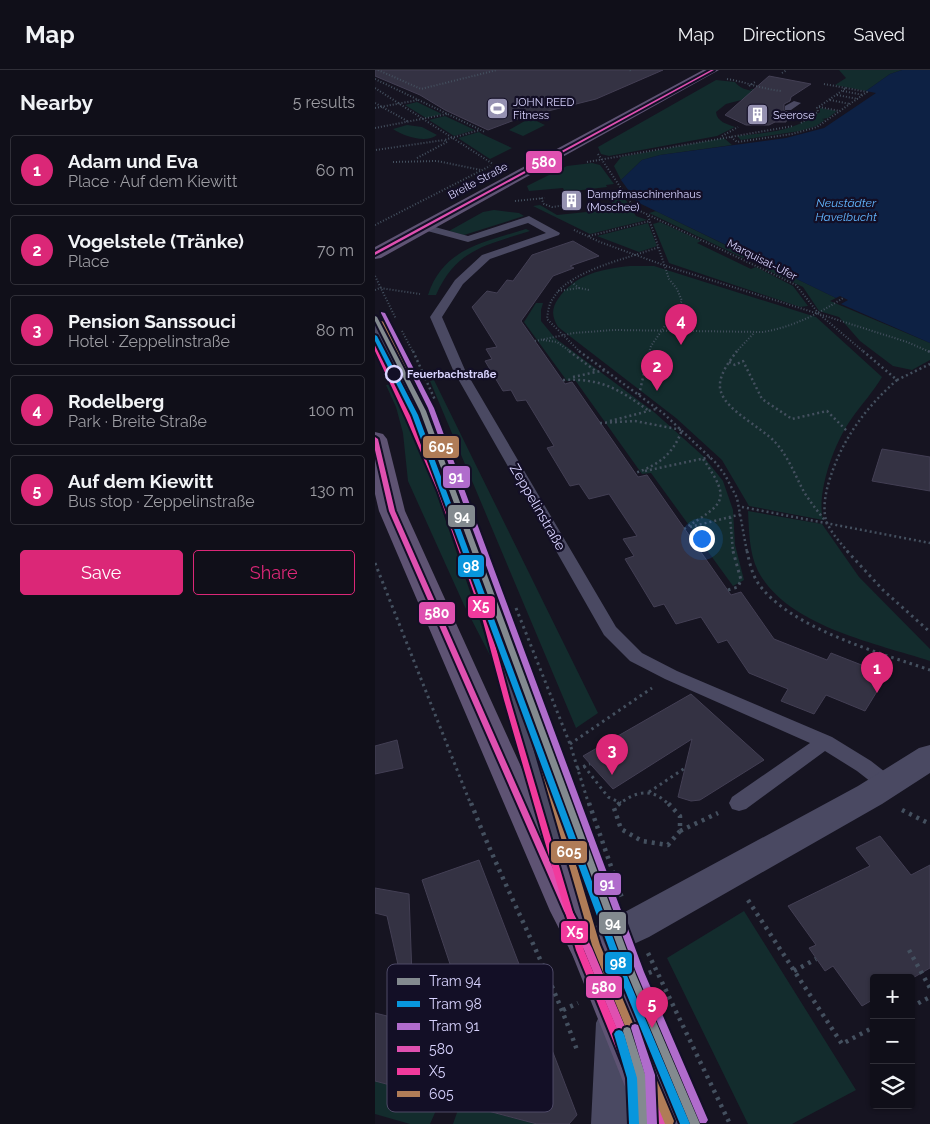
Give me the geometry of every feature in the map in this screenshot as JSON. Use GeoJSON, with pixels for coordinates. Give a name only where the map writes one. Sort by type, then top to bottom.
{"type":"FeatureCollection","features":[{"type":"Feature","properties":{"kind":"main road","name":"Breite Straße"},"geometry":{"type":"LineString","coordinates":[[454,194],[687,70]]}},
{"type":"Feature","properties":{"kind":"main road","name":"Breite Straße"},"geometry":{"type":"LineString","coordinates":[[375,254],[718,74]]}},
{"type":"Feature","properties":{"kind":"main road"},"geometry":{"type":"LineString","coordinates":[[375,439],[382,474],[393,511],[568,911],[587,948],[661,1124]]}},
{"type":"Feature","properties":{"kind":"street"},"geometry":{"type":"LineString","coordinates":[[587,948],[895,797],[930,757]]}},
{"type":"Feature","properties":{"kind":"street"},"geometry":{"type":"LineString","coordinates":[[612,1124],[616,1019]]}},
{"type":"Feature","properties":{"kind":"lane"},"geometry":{"type":"LineString","coordinates":[[788,108],[797,102]]}},
{"type":"Feature","properties":{"kind":"lane","name":"Zeppelinstraße"},"geometry":{"type":"LineString","coordinates":[[424,227],[468,239],[529,219],[555,233],[486,257],[459,282],[436,316],[459,370],[610,631],[636,657],[671,675],[825,742],[864,766],[895,797]]}},
{"type":"Feature","properties":{"kind":"lane"},"geometry":{"type":"LineString","coordinates":[[375,326],[418,416],[449,488],[489,602],[587,948]]}},
{"type":"Feature","properties":{"kind":"lane"},"geometry":{"type":"LineString","coordinates":[[739,802],[825,742]]}},
{"type":"Feature","properties":{"kind":"path"},"geometry":{"type":"LineString","coordinates":[[378,70],[421,88],[497,70]]}},
{"type":"Feature","properties":{"kind":"path"},"geometry":{"type":"LineString","coordinates":[[782,73],[787,70]]}},
{"type":"Feature","properties":{"kind":"path"},"geometry":{"type":"LineString","coordinates":[[718,74],[743,82],[748,86],[782,91]]}},
{"type":"Feature","properties":{"kind":"path"},"geometry":{"type":"LineString","coordinates":[[375,79],[485,132]]}},
{"type":"Feature","properties":{"kind":"path"},"geometry":{"type":"LineString","coordinates":[[748,86],[755,82]]}},
{"type":"Feature","properties":{"kind":"path"},"geometry":{"type":"LineString","coordinates":[[375,88],[493,164]]}},
{"type":"Feature","properties":{"kind":"path"},"geometry":{"type":"LineString","coordinates":[[719,137],[731,136],[737,142],[792,134],[817,127],[867,92],[847,88]]}},
{"type":"Feature","properties":{"kind":"path"},"geometry":{"type":"LineString","coordinates":[[843,91],[864,95]]}},
{"type":"Feature","properties":{"kind":"path"},"geometry":{"type":"LineString","coordinates":[[837,95],[857,99]]}},
{"type":"Feature","properties":{"kind":"path"},"geometry":{"type":"LineString","coordinates":[[375,108],[400,105],[419,100]]}},
{"type":"Feature","properties":{"kind":"path"},"geometry":{"type":"LineString","coordinates":[[830,100],[851,104]]}},
{"type":"Feature","properties":{"kind":"path"},"geometry":{"type":"LineString","coordinates":[[375,104],[385,107],[410,122]]}},
{"type":"Feature","properties":{"kind":"path"},"geometry":{"type":"LineString","coordinates":[[823,108],[841,111]]}},
{"type":"Feature","properties":{"kind":"path"},"geometry":{"type":"LineString","coordinates":[[439,110],[444,109]]}},
{"type":"Feature","properties":{"kind":"path"},"geometry":{"type":"LineString","coordinates":[[375,128],[447,114]]}},
{"type":"Feature","properties":{"kind":"path"},"geometry":{"type":"LineString","coordinates":[[719,137],[738,127]]}},
{"type":"Feature","properties":{"kind":"path"},"geometry":{"type":"LineString","coordinates":[[376,150],[445,140],[481,130]]}},
{"type":"Feature","properties":{"kind":"path","name":"Marquisat-Ufer"},"geometry":{"type":"LineString","coordinates":[[719,137],[602,160],[631,203],[648,215],[795,285],[819,314]]}},
{"type":"Feature","properties":{"kind":"path"},"geometry":{"type":"LineString","coordinates":[[417,158],[447,142],[445,140]]}},
{"type":"Feature","properties":{"kind":"path"},"geometry":{"type":"LineString","coordinates":[[393,162],[417,158],[482,170]]}},
{"type":"Feature","properties":{"kind":"path"},"geometry":{"type":"LineString","coordinates":[[541,198],[544,204],[552,207],[567,205]]}},
{"type":"Feature","properties":{"kind":"path"},"geometry":{"type":"LineString","coordinates":[[515,201],[545,198]]}},
{"type":"Feature","properties":{"kind":"path"},"geometry":{"type":"LineString","coordinates":[[639,395],[646,360],[651,346],[682,301],[677,289],[669,279],[648,215]]}},
{"type":"Feature","properties":{"kind":"path"},"geometry":{"type":"LineString","coordinates":[[589,236],[650,221]]}},
{"type":"Feature","properties":{"kind":"path"},"geometry":{"type":"LineString","coordinates":[[573,229],[666,266],[907,342],[930,352]]}},
{"type":"Feature","properties":{"kind":"path"},"geometry":{"type":"LineString","coordinates":[[659,247],[585,272],[569,281],[557,291],[550,302],[547,319],[559,335],[682,430],[710,457],[729,480],[742,507],[749,564],[753,575],[757,584],[776,604],[800,619],[830,633],[930,670]]}},
{"type":"Feature","properties":{"kind":"path"},"geometry":{"type":"LineString","coordinates":[[375,276],[384,296]]}},
{"type":"Feature","properties":{"kind":"path"},"geometry":{"type":"LineString","coordinates":[[569,281],[579,288]]}},
{"type":"Feature","properties":{"kind":"path"},"geometry":{"type":"LineString","coordinates":[[375,290],[380,288],[420,294]]}},
{"type":"Feature","properties":{"kind":"path"},"geometry":{"type":"LineString","coordinates":[[557,291],[579,288],[589,290]]}},
{"type":"Feature","properties":{"kind":"path"},"geometry":{"type":"LineString","coordinates":[[597,372],[557,342],[535,341],[559,335],[601,331],[662,330],[754,333],[789,326],[819,314],[843,298]]}},
{"type":"Feature","properties":{"kind":"path"},"geometry":{"type":"LineString","coordinates":[[819,314],[897,380]]}},
{"type":"Feature","properties":{"kind":"path"},"geometry":{"type":"LineString","coordinates":[[754,333],[729,362],[722,376],[719,389],[723,400],[748,418],[775,443],[809,499],[847,551],[895,603],[930,632]]}},
{"type":"Feature","properties":{"kind":"path"},"geometry":{"type":"LineString","coordinates":[[729,362],[735,365],[743,361],[762,400],[792,419],[827,411],[849,432]]}},
{"type":"Feature","properties":{"kind":"path"},"geometry":{"type":"LineString","coordinates":[[827,523],[824,504],[829,481],[849,432],[867,408],[897,380],[930,364]]}},
{"type":"Feature","properties":{"kind":"path"},"geometry":{"type":"LineString","coordinates":[[605,370],[563,380],[598,381],[618,388],[649,411]]}},
{"type":"Feature","properties":{"kind":"path"},"geometry":{"type":"LineString","coordinates":[[656,409],[600,423],[635,421],[682,430]]}},
{"type":"Feature","properties":{"kind":"path"},"geometry":{"type":"LineString","coordinates":[[682,430],[676,447],[662,462],[635,474],[710,457]]}},
{"type":"Feature","properties":{"kind":"path"},"geometry":{"type":"LineString","coordinates":[[703,459],[718,480],[722,492],[716,508],[702,519],[684,529],[743,514]]}},
{"type":"Feature","properties":{"kind":"path"},"geometry":{"type":"LineString","coordinates":[[742,507],[930,543]]}},
{"type":"Feature","properties":{"kind":"path"},"geometry":{"type":"LineString","coordinates":[[728,590],[738,587],[741,580],[732,547],[730,518]]}},
{"type":"Feature","properties":{"kind":"path"},"geometry":{"type":"LineString","coordinates":[[375,563],[488,846],[542,964]]}},
{"type":"Feature","properties":{"kind":"path"},"geometry":{"type":"LineString","coordinates":[[570,744],[671,675]]}},
{"type":"Feature","properties":{"kind":"path"},"geometry":{"type":"LineString","coordinates":[[577,769],[590,764]]}},
{"type":"Feature","properties":{"kind":"path"},"geometry":{"type":"LineString","coordinates":[[584,766],[608,797],[621,803]]}},
{"type":"Feature","properties":{"kind":"path"},"geometry":{"type":"LineString","coordinates":[[685,768],[649,792],[630,794],[614,808],[621,829],[641,841],[668,845],[680,831],[739,802]]}},
{"type":"Feature","properties":{"kind":"path"},"geometry":{"type":"LineString","coordinates":[[649,792],[665,800],[680,816],[680,831]]}},
{"type":"Feature","properties":{"kind":"path"},"geometry":{"type":"LineString","coordinates":[[895,797],[930,824]]}},
{"type":"Feature","properties":{"kind":"path"},"geometry":{"type":"LineString","coordinates":[[748,900],[842,1044],[870,1029]]}},
{"type":"Feature","properties":{"kind":"path"},"geometry":{"type":"LineString","coordinates":[[635,925],[730,1124]]}},
{"type":"Feature","properties":{"kind":"path"},"geometry":{"type":"LineString","coordinates":[[909,950],[930,988]]}},
{"type":"Feature","properties":{"kind":"path"},"geometry":{"type":"LineString","coordinates":[[794,971],[816,960]]}},
{"type":"Feature","properties":{"kind":"path"},"geometry":{"type":"LineString","coordinates":[[553,988],[582,1062]]}},
{"type":"Feature","properties":{"kind":"path"},"geometry":{"type":"LineString","coordinates":[[915,1005],[930,997]]}},
{"type":"Feature","properties":{"kind":"green space"},"geometry":{"type":"Polygon","coordinates":[[[839,70],[902,70],[890,74],[866,91],[835,85],[846,78],[839,70]]]}},
{"type":"Feature","properties":{"kind":"green space"},"geometry":{"type":"Polygon","coordinates":[[[716,80],[735,82],[751,91],[753,91],[750,89],[761,89],[745,99],[726,104],[716,112],[720,120],[735,127],[717,136],[609,156],[601,154],[598,147],[716,80]]]}},
{"type":"Feature","properties":{"kind":"green space"},"geometry":{"type":"Polygon","coordinates":[[[417,102],[442,114],[426,118],[405,105],[417,102]]]}},
{"type":"Feature","properties":{"kind":"green space"},"geometry":{"type":"Polygon","coordinates":[[[820,108],[837,111],[828,118],[822,119],[825,120],[816,126],[800,131],[741,140],[737,136],[791,127],[820,112],[820,108]]]}},
{"type":"Feature","properties":{"kind":"green space"},"geometry":{"type":"Polygon","coordinates":[[[445,116],[475,130],[454,136],[429,120],[445,116]]]}},
{"type":"Feature","properties":{"kind":"green space"},"geometry":{"type":"Polygon","coordinates":[[[530,118],[545,125],[523,136],[509,130],[530,118]]]}},
{"type":"Feature","properties":{"kind":"green space"},"geometry":{"type":"Polygon","coordinates":[[[407,125],[422,127],[437,135],[432,138],[421,139],[408,136],[393,129],[407,125]]]}},
{"type":"Feature","properties":{"kind":"green space"},"geometry":{"type":"Polygon","coordinates":[[[479,132],[512,148],[490,159],[458,138],[479,132]]]}},
{"type":"Feature","properties":{"kind":"green space"},"geometry":{"type":"Polygon","coordinates":[[[724,138],[732,145],[660,155],[642,160],[621,180],[614,166],[621,157],[724,138]]]}},
{"type":"Feature","properties":{"kind":"green space"},"geometry":{"type":"Polygon","coordinates":[[[592,163],[600,165],[614,184],[606,185],[607,187],[565,192],[563,188],[529,191],[527,186],[567,166],[592,163]]]}},
{"type":"Feature","properties":{"kind":"green space"},"geometry":{"type":"Polygon","coordinates":[[[624,197],[636,216],[647,220],[590,234],[533,206],[540,205],[557,215],[616,209],[610,199],[624,197]]]}},
{"type":"Feature","properties":{"kind":"green space"},"geometry":{"type":"Polygon","coordinates":[[[494,210],[519,213],[524,216],[464,235],[449,231],[483,212],[494,210]]]}},
{"type":"Feature","properties":{"kind":"green space"},"geometry":{"type":"Polygon","coordinates":[[[656,211],[748,256],[743,258],[649,213],[656,211]]]}},
{"type":"Feature","properties":{"kind":"green space"},"geometry":{"type":"Polygon","coordinates":[[[660,222],[701,241],[697,243],[751,269],[756,267],[793,286],[808,306],[800,307],[669,263],[653,224],[660,222]]]}},
{"type":"Feature","properties":{"kind":"green space"},"geometry":{"type":"Polygon","coordinates":[[[648,223],[657,246],[639,252],[597,236],[648,223]]]}},
{"type":"Feature","properties":{"kind":"green space"},"geometry":{"type":"Polygon","coordinates":[[[526,229],[530,231],[487,245],[463,258],[444,280],[436,295],[428,295],[435,279],[455,257],[481,243],[526,229]]]}},
{"type":"Feature","properties":{"kind":"green space"},"geometry":{"type":"Polygon","coordinates":[[[630,266],[654,266],[816,317],[882,377],[852,418],[839,440],[829,467],[822,495],[823,520],[749,506],[722,460],[676,418],[558,327],[554,320],[554,306],[572,284],[581,278],[599,271],[630,266]]]}},
{"type":"Feature","properties":{"kind":"green space"},"geometry":{"type":"Polygon","coordinates":[[[770,266],[836,298],[830,301],[930,343],[930,360],[912,370],[893,366],[860,341],[839,317],[819,311],[803,287],[765,269],[770,266]]]}},
{"type":"Feature","properties":{"kind":"green space"},"geometry":{"type":"Polygon","coordinates":[[[536,303],[543,303],[541,321],[555,338],[654,412],[703,456],[723,481],[733,510],[735,545],[744,580],[733,586],[651,473],[642,474],[575,380],[567,381],[524,322],[536,303]]]}},
{"type":"Feature","properties":{"kind":"green space"},"geometry":{"type":"Polygon","coordinates":[[[434,380],[598,713],[576,728],[430,381],[434,380]]]}},
{"type":"Feature","properties":{"kind":"green space"},"geometry":{"type":"Polygon","coordinates":[[[393,384],[419,442],[495,665],[464,605],[408,481],[403,433],[396,407],[386,385],[393,384]]]}},
{"type":"Feature","properties":{"kind":"green space"},"geometry":{"type":"Polygon","coordinates":[[[748,511],[822,524],[859,577],[930,649],[930,661],[834,630],[789,606],[771,590],[758,571],[751,549],[748,511]]]}},
{"type":"Feature","properties":{"kind":"green space"},"geometry":{"type":"Polygon","coordinates":[[[744,911],[856,1090],[792,1124],[748,1124],[667,958],[744,911]]]}},
{"type":"Feature","properties":{"kind":"green space"},"geometry":{"type":"Polygon","coordinates":[[[375,1081],[387,1084],[387,1112],[435,1112],[430,1124],[410,1124],[375,1114],[375,1081]]]}},
{"type":"Feature","properties":{"kind":"green space"},"geometry":{"type":"Polygon","coordinates":[[[457,1112],[491,1112],[537,1124],[453,1124],[457,1112]]]}},
{"type":"Feature","properties":{"kind":"water","name":"Neustädter Havelbucht"},"geometry":{"type":"Polygon","coordinates":[[[902,70],[930,70],[930,343],[841,304],[848,300],[840,296],[836,298],[637,202],[621,180],[642,160],[660,155],[786,138],[824,128],[876,93],[866,91],[890,74],[902,70]]]}},
{"type":"Feature","properties":{"kind":"building"},"geometry":{"type":"Polygon","coordinates":[[[375,70],[663,70],[596,99],[520,118],[488,130],[445,110],[420,95],[375,76],[375,70]]]}},
{"type":"Feature","properties":{"kind":"building"},"geometry":{"type":"Polygon","coordinates":[[[769,76],[811,84],[784,104],[784,111],[788,112],[786,122],[775,122],[769,125],[746,125],[725,115],[769,76]]]}},
{"type":"Feature","properties":{"kind":"building"},"geometry":{"type":"Polygon","coordinates":[[[573,241],[599,256],[570,266],[574,268],[553,276],[521,321],[565,384],[572,382],[638,477],[647,475],[731,595],[741,592],[774,639],[827,660],[831,653],[887,675],[865,711],[826,695],[814,714],[781,701],[788,689],[749,673],[727,640],[718,643],[701,617],[676,624],[664,604],[654,607],[625,559],[634,556],[623,539],[637,536],[609,494],[589,499],[579,484],[570,486],[547,448],[554,446],[526,400],[517,401],[511,390],[503,391],[485,361],[492,359],[486,349],[497,347],[472,307],[487,291],[497,293],[507,280],[513,281],[532,255],[573,241]]]}},
{"type":"Feature","properties":{"kind":"building"},"geometry":{"type":"Polygon","coordinates":[[[882,449],[930,457],[930,491],[872,481],[882,449]]]}},
{"type":"Feature","properties":{"kind":"building"},"geometry":{"type":"Polygon","coordinates":[[[691,694],[764,760],[700,800],[691,801],[678,797],[692,739],[613,789],[583,756],[691,694]]]}},
{"type":"Feature","properties":{"kind":"building"},"geometry":{"type":"Polygon","coordinates":[[[397,740],[403,768],[375,774],[375,746],[397,740]]]}},
{"type":"Feature","properties":{"kind":"building"},"geometry":{"type":"Polygon","coordinates":[[[880,836],[911,875],[930,865],[930,968],[915,977],[915,974],[870,974],[870,1001],[862,1006],[833,966],[825,971],[809,948],[816,945],[788,906],[870,866],[856,848],[880,836]]]}},
{"type":"Feature","properties":{"kind":"building"},"geometry":{"type":"Polygon","coordinates":[[[479,860],[519,964],[450,964],[422,880],[479,860]]]}},
{"type":"Feature","properties":{"kind":"building"},"geometry":{"type":"Polygon","coordinates":[[[375,888],[409,894],[412,964],[398,964],[387,916],[375,913],[375,888]]]}},
{"type":"Feature","properties":{"kind":"building"},"geometry":{"type":"Polygon","coordinates":[[[375,1013],[387,1016],[387,1084],[375,1081],[375,1013]]]}},
{"type":"Feature","properties":{"kind":"building"},"geometry":{"type":"Polygon","coordinates":[[[553,1053],[577,1115],[569,1124],[537,1124],[492,1112],[553,1112],[553,1053]]]}},
{"type":"Feature","properties":{"kind":"tram line","name":"91"},"geometry":{"type":"LineString","coordinates":[[383,313],[431,408],[640,972],[703,1120]]}},
{"type":"Feature","properties":{"kind":"tram line","name":"94"},"geometry":{"type":"LineString","coordinates":[[375,317],[423,411],[632,975],[695,1124]]}},
{"type":"Feature","properties":{"kind":"tram line","name":"98"},"geometry":{"type":"LineString","coordinates":[[375,336],[415,415],[624,978],[685,1124]]}},
{"type":"Feature","properties":{"kind":"tram line"},"geometry":{"type":"LineString","coordinates":[[458,504],[475,587]]}},
{"type":"Feature","properties":{"kind":"tram line","name":"91"},"geometry":{"type":"LineString","coordinates":[[635,1028],[650,1075],[652,1124]]}},
{"type":"Feature","properties":{"kind":"tram line","name":"94"},"geometry":{"type":"LineString","coordinates":[[627,1031],[641,1077],[643,1124]]}},
{"type":"Feature","properties":{"kind":"tram line","name":"98"},"geometry":{"type":"LineString","coordinates":[[619,1034],[632,1078],[634,1124]]}},
{"type":"Feature","properties":{"kind":"transit line","name":"580"},"geometry":{"type":"LineString","coordinates":[[375,254],[713,70]]}},
{"type":"Feature","properties":{"kind":"transit line","name":"605"},"geometry":{"type":"LineString","coordinates":[[383,322],[426,412],[457,486],[500,609],[523,696],[596,945],[669,1121]]}},
{"type":"Feature","properties":{"kind":"transit line","name":"X5"},"geometry":{"type":"LineString","coordinates":[[375,346],[441,492],[484,614],[507,700],[580,950],[652,1124]]}},
{"type":"Feature","properties":{"kind":"transit line","name":"580"},"geometry":{"type":"LineString","coordinates":[[375,439],[392,511],[568,911],[588,948],[661,1124]]}},
{"type":"Feature","properties":{"kind":"place","name":"JOHN REED Fitness"},"geometry":{"type":"Point","coordinates":[497,108]}},
{"type":"Feature","properties":{"kind":"place","name":"Seerose"},"geometry":{"type":"Point","coordinates":[757,115]}},
{"type":"Feature","properties":{"kind":"place","name":"Dampfmaschinenhaus (Moschee)"},"geometry":{"type":"Point","coordinates":[571,200]}},
{"type":"Feature","properties":{"kind":"place","name":"Rodelberg"},"geometry":{"type":"Point","coordinates":[681,345]}},
{"type":"Feature","properties":{"kind":"place","name":"Feuerbachstraße"},"geometry":{"type":"Point","coordinates":[394,374]}},
{"type":"Feature","properties":{"kind":"place","name":"Vogelstele (Tränke)"},"geometry":{"type":"Point","coordinates":[657,391]}},
{"type":"Feature","properties":{"kind":"place","name":"Adam und Eva"},"geometry":{"type":"Point","coordinates":[877,693]}},
{"type":"Feature","properties":{"kind":"place","name":"Pension Sanssouci"},"geometry":{"type":"Point","coordinates":[612,775]}},
{"type":"Feature","properties":{"kind":"place","name":"Auf dem Kiewitt"},"geometry":{"type":"Point","coordinates":[652,1028]}}]}
